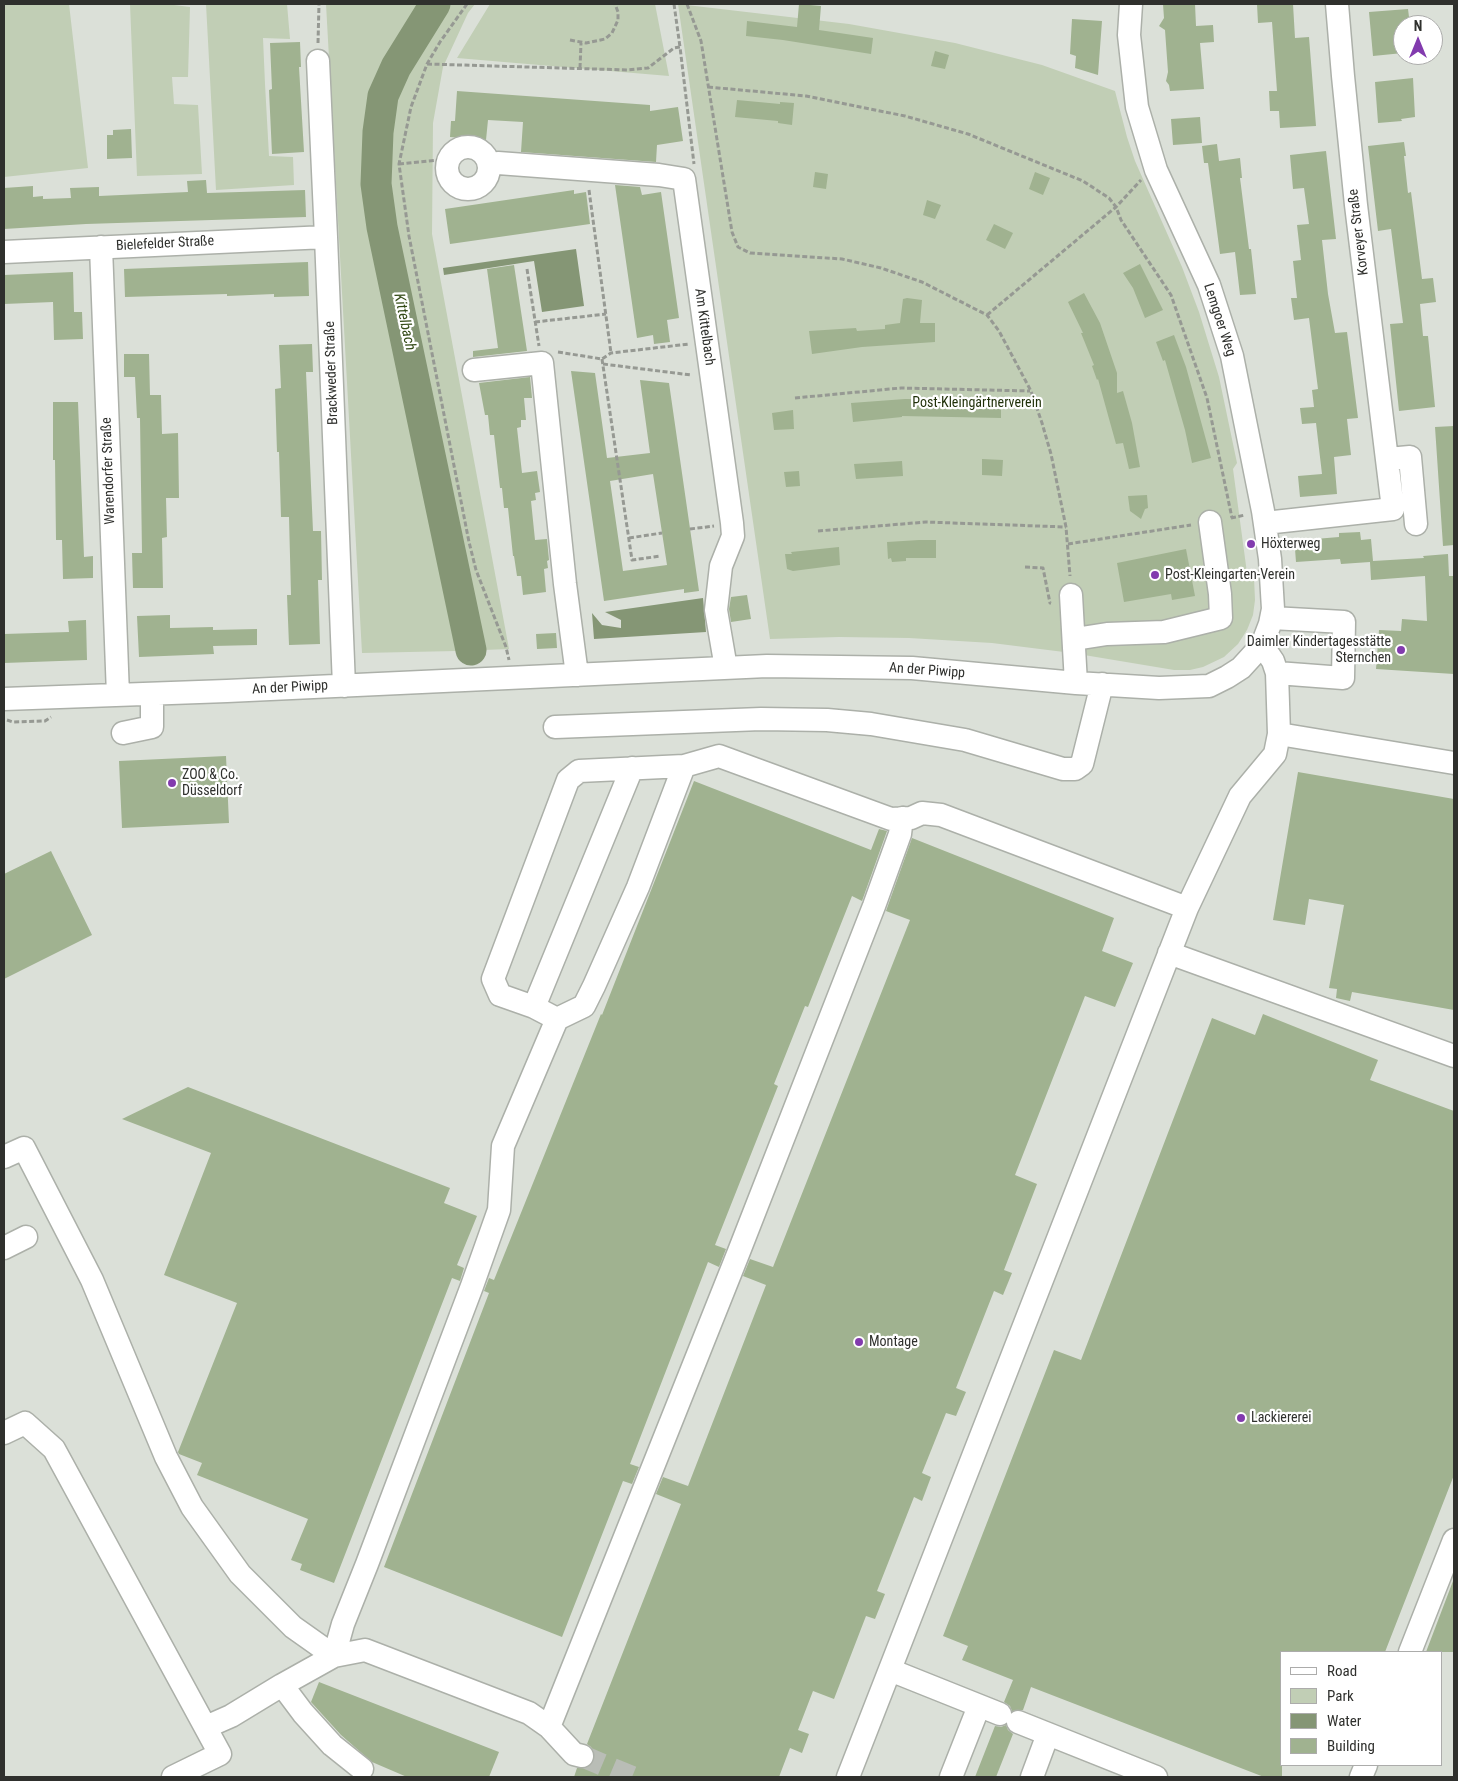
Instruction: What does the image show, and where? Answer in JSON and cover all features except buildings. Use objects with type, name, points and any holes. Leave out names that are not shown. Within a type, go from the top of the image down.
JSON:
[{"type":"street","name":"Lemgoer Weg","points":[[1131,4],[1129,35],[1137,106],[1156,170],[1209,285],[1232,356],[1265,523],[1272,581],[1272,618],[1262,645]]},
{"type":"street","name":"Korveyer Straße","points":[[1265,523],[1408,513],[1410,457],[1388,459],[1356,204],[1337,4]]},
{"type":"street","name":"Brackweder Straße","points":[[318,61],[344,686]]},
{"type":"street","points":[[468,146],[476,148],[484,153],[490,165],[489,174],[484,183],[476,188],[460,188],[448,176],[448,159],[459,148],[468,146]]},
{"type":"street","points":[[490,165],[498,163],[659,175],[684,179]]},
{"type":"street","name":"Am Kittelbach","points":[[684,179],[733,536],[721,566],[716,610],[726,668]]},
{"type":"street","name":"Bielefelder Straße","points":[[4,252],[326,237]]},
{"type":"street","name":"Warendorfer Straße","points":[[101,247],[118,695]]},
{"type":"street","points":[[474,370],[542,364],[577,675]]},
{"type":"street","points":[[1075,639],[1107,634],[1164,632],[1221,618],[1220,594],[1210,522]]},
{"type":"street","points":[[1072,599],[1076,683]]},
{"type":"street","points":[[1272,618],[1344,622],[1343,678],[1276,673]]},
{"type":"street","points":[[848,1777],[1187,908],[1240,796],[1275,754],[1279,734],[1276,673],[1273,661],[1262,645]]},
{"type":"street","name":"An der Piwipp","points":[[4,699],[344,686],[767,666],[912,668],[1076,683],[1159,688],[1209,686],[1241,668],[1262,645]]},
{"type":"street","points":[[555,727],[762,719],[827,720],[871,724],[965,740],[1063,769],[1075,769],[1082,764],[1102,684]]},
{"type":"street","points":[[123,733],[152,727],[152,694]]},
{"type":"street","points":[[1279,734],[1454,763]]},
{"type":"street","points":[[557,1019],[534,1007],[500,995],[493,979],[568,780],[580,771],[684,766],[719,756],[891,819],[911,818],[922,812],[941,815],[1187,908]]},
{"type":"street","points":[[334,1656],[343,1624],[472,1286],[499,1210],[503,1146],[557,1019],[584,1006],[638,887],[684,766]]},
{"type":"street","points":[[534,1007],[632,768]]},
{"type":"street","points":[[550,1727],[874,906],[900,834],[902,818]]},
{"type":"street","points":[[1169,953],[1454,1056]]},
{"type":"street","points":[[4,1157],[24,1148],[92,1280],[166,1457],[192,1507],[240,1574],[293,1627],[334,1656]]},
{"type":"street","points":[[4,1248],[26,1237]]},
{"type":"street","points":[[4,1433],[25,1423],[54,1449],[220,1754],[173,1777]]},
{"type":"street","points":[[1410,1651],[1454,1540]]},
{"type":"street","points":[[206,1727],[231,1716],[282,1684],[334,1656],[365,1650],[529,1713],[550,1727],[574,1754],[582,1756]]},
{"type":"street","points":[[890,1670],[1156,1777]]},
{"type":"street","points":[[282,1684],[303,1713],[332,1745],[362,1769]]},
{"type":"street","points":[[951,1777],[979,1706]]},
{"type":"street","points":[[1032,1777],[1048,1734]]},
{"type":"path","points":[[318,61],[319,4]]},
{"type":"path","points":[[467,4],[427,64],[410,107],[399,164],[409,236],[469,542],[476,570],[506,647],[514,678]]},
{"type":"path","points":[[570,40],[581,43],[597,42],[605,39],[612,33],[618,20],[615,4]]},
{"type":"path","points":[[674,4],[695,171],[684,179]]},
{"type":"path","points":[[687,4],[701,41],[732,232],[738,247],[750,254],[842,259],[881,268],[922,282],[986,315],[999,331],[1030,391],[1051,454],[1066,527],[1072,599],[1050,603],[1043,568],[1025,567]]},
{"type":"path","points":[[580,68],[581,43]]},
{"type":"path","points":[[427,64],[628,70],[648,68],[674,48],[680,47]]},
{"type":"path","points":[[708,87],[806,96],[905,116],[968,134],[1083,181],[1109,198],[1116,207],[1121,220],[1171,295],[1207,398],[1232,518]]},
{"type":"path","points":[[399,164],[448,159]]},
{"type":"path","points":[[586,170],[611,353]]},
{"type":"path","points":[[986,315],[1116,207],[1142,179]]},
{"type":"path","points":[[527,269],[540,351]]},
{"type":"path","points":[[536,322],[606,314]]},
{"type":"path","points":[[553,352],[602,358],[611,353],[706,343]]},
{"type":"path","points":[[602,358],[632,560],[661,556]]},
{"type":"path","points":[[603,364],[711,378]]},
{"type":"path","points":[[795,398],[901,388],[1030,391]]},
{"type":"path","points":[[1068,544],[1240,517]]},
{"type":"path","points":[[818,531],[926,522],[1066,527]]},
{"type":"path","points":[[629,538],[662,533]]},
{"type":"green space","points":[[4,4],[69,4],[88,168],[4,177]]},
{"type":"green space","points":[[130,4],[166,4],[190,7],[188,77],[172,77],[174,104],[198,105],[202,174],[137,176]]},
{"type":"green space","points":[[206,4],[287,4],[290,39],[263,38],[269,156],[293,157],[294,185],[216,190]]},
{"type":"green space","points":[[326,4],[418,4],[371,95],[366,167],[367,197],[404,402],[456,651],[362,653]]},
{"type":"green space","points":[[422,4],[475,4],[468,13],[443,67],[433,123],[432,234],[509,649],[458,651],[375,227],[372,95]]},
{"type":"green space","points":[[490,4],[655,4],[669,76],[457,58]]},
{"type":"green space","name":"Post-Kleingärtnerverein","points":[[678,4],[849,24],[955,43],[1042,65],[1115,91],[1135,161],[1182,267],[1199,312],[1219,377],[1237,463],[1233,469],[1247,573],[1254,578],[1255,600],[1253,615],[1247,630],[1238,644],[1224,657],[1203,667],[1190,670],[1174,670],[1072,653],[992,643],[909,638],[839,637],[770,639]]},
{"type":"water","points":[[576,249],[584,306],[542,312],[534,261],[444,275],[443,268]]},
{"type":"water","points":[[703,598],[706,632],[594,639],[592,613],[602,625],[621,628],[621,620],[605,612]]},
{"type":"waterway","name":"Kittelbach","points":[[435,4],[396,67],[383,96],[378,132],[376,184],[382,227],[471,650]]},
{"type":"tunnel","points":[[582,1756],[632,1777]]},
{"type":"place","name":"Höxterweg","points":[[1251,544]]},
{"type":"place","name":"Post-Kleingarten-Verein","points":[[1155,575]]},
{"type":"place","name":"Daimler Kindertagesstätte Sternchen","points":[[1401,650]]},
{"type":"place","name":"ZOO & Co. Düsseldorf","points":[[172,783]]},
{"type":"place","name":"Montage","points":[[859,1342]]},
{"type":"place","name":"Lackiererei","points":[[1241,1418]]}]
